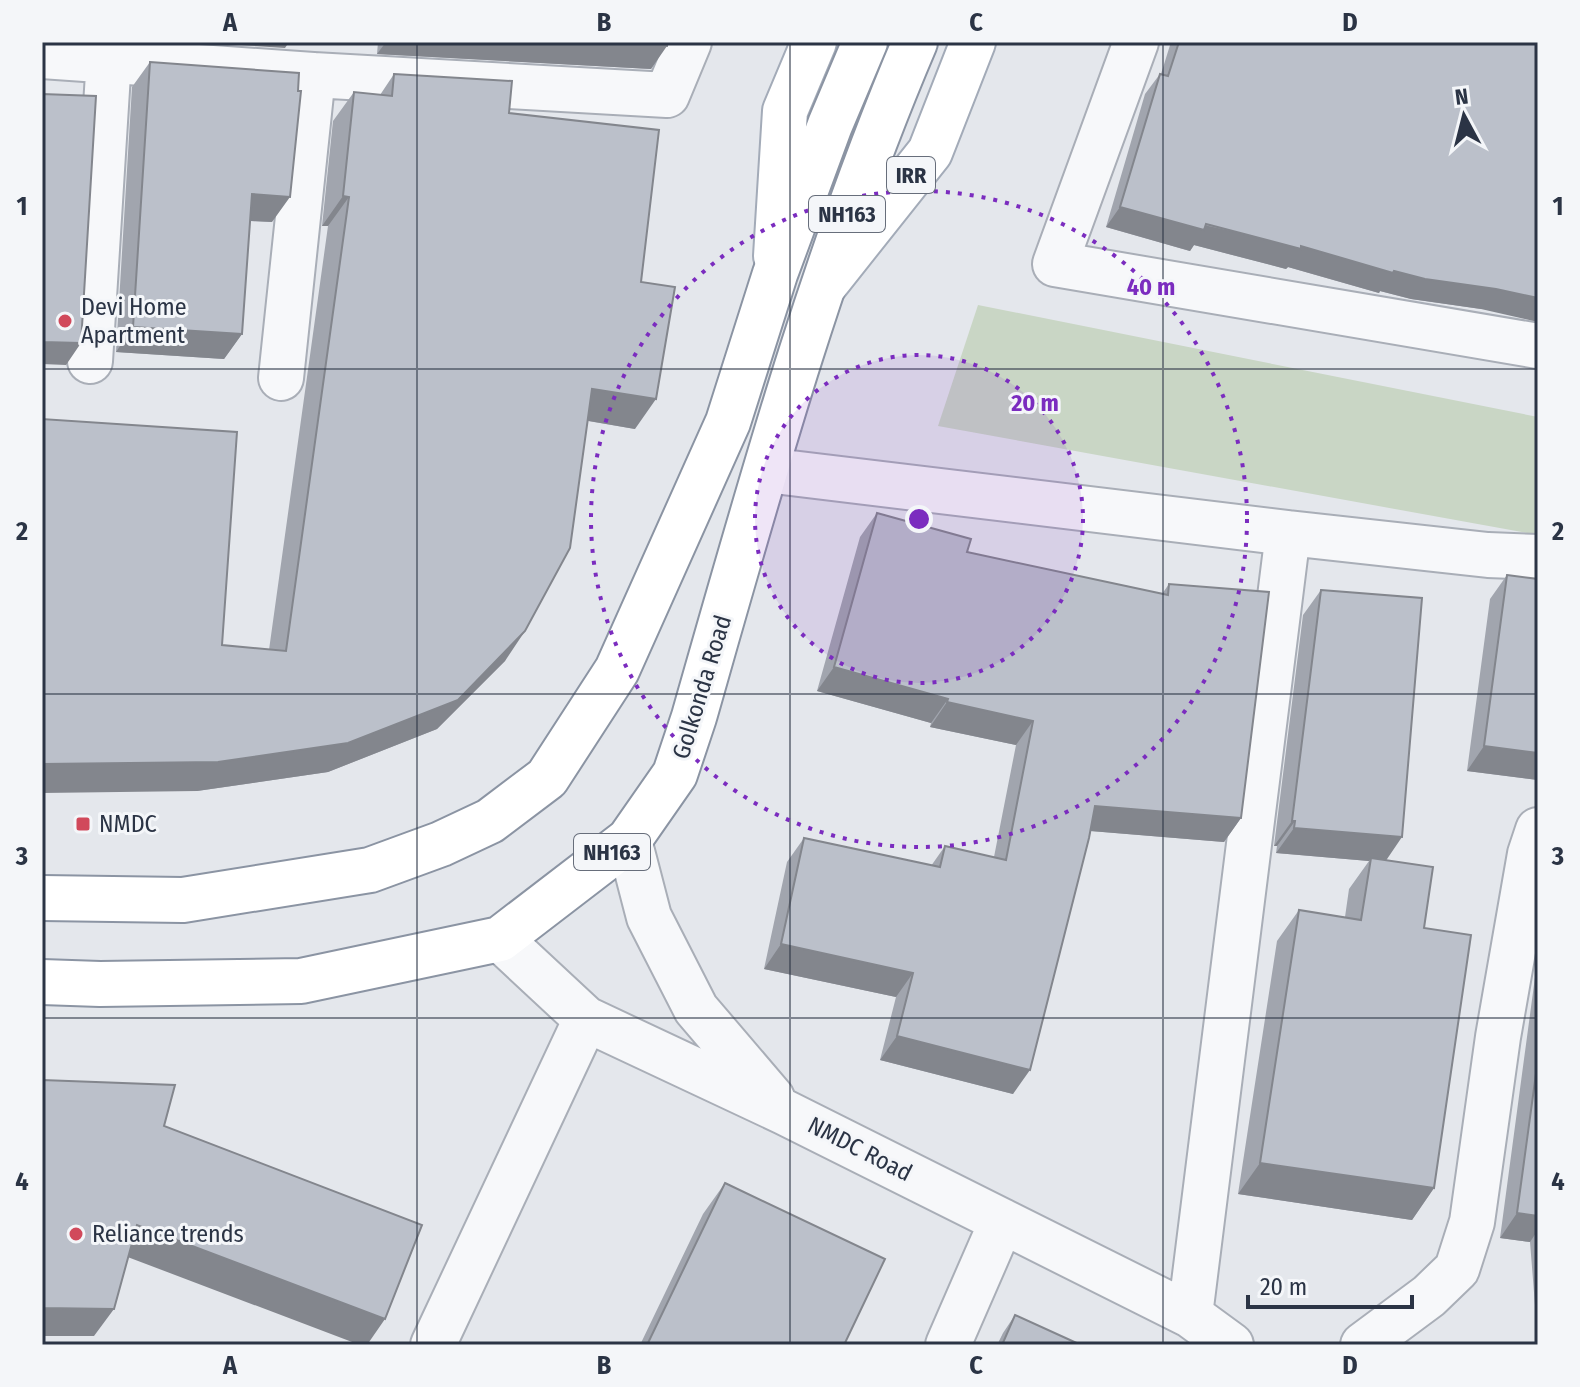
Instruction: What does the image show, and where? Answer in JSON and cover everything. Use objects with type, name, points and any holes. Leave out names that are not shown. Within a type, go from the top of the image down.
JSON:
[{"type":"main road","points":[[775,274],[785,111],[814,42]]},
{"type":"main road","name":"NH163","points":[[42,898],[183,900],[370,870],[441,844],[490,821],[547,778],[617,670],[728,422],[775,274],[830,125],[865,42]]},
{"type":"main road","name":"NH163","points":[[820,291],[875,136],[915,42]]},
{"type":"main road","name":"IRR","points":[[820,291],[930,152],[973,42]]},
{"type":"main road","name":"Golkonda Road","points":[[42,982],[301,981],[500,939],[629,840],[675,774],[820,291]]},
{"type":"street","points":[[42,56],[109,51],[313,75],[667,95],[689,42]]},
{"type":"street","points":[[1136,42],[1055,264],[1538,346]]},
{"type":"street","points":[[90,361],[109,51]]},
{"type":"street","points":[[281,378],[313,75]]},
{"type":"street","points":[[766,470],[1288,533],[1488,555],[1538,557]]},
{"type":"street","points":[[1190,1315],[1288,533]]},
{"type":"street","points":[[1363,1345],[1429,1296],[1457,1269],[1472,1222],[1498,1037],[1530,854],[1538,830]]},
{"type":"street","points":[[629,840],[649,917],[696,1009],[784,1112]]},
{"type":"street","name":"NMDC Road","points":[[500,939],[586,1019],[784,1112],[1190,1315],[1231,1345]]},
{"type":"street","points":[[433,1345],[586,1019]]},
{"type":"street","points":[[948,1345],[1002,1221]]},
{"type":"green space","points":[[978,305],[1538,417],[1538,535],[938,426]]},
{"type":"building","points":[[592,42],[668,42],[667,46]]},
{"type":"building","points":[[1179,42],[1538,42],[1538,298],[1393,273],[1301,246],[1301,249],[1206,224],[1204,230],[1120,207],[1160,74],[1168,76]]},
{"type":"building","points":[[150,62],[299,73],[298,91],[301,91],[290,197],[252,194],[242,334],[133,327]]},
{"type":"building","points":[[394,74],[512,81],[509,113],[659,130],[641,282],[675,287],[656,399],[592,389],[570,548],[525,631],[458,700],[348,743],[218,762],[42,764],[42,419],[237,432],[222,645],[286,651],[349,197],[343,196],[354,92],[392,96]]},
{"type":"building","points":[[42,94],[96,96],[81,343],[42,342]]},
{"type":"building","points":[[877,513],[971,539],[967,552],[1168,595],[1169,584],[1269,592],[1241,818],[1095,806],[1030,1070],[897,1036],[913,973],[781,944],[804,838],[940,867],[945,846],[1006,860],[1033,721],[947,702],[948,699],[834,667]]},
{"type":"building","points":[[1507,575],[1538,579],[1538,753],[1484,746]]},
{"type":"building","points":[[1321,590],[1422,598],[1402,837],[1294,828],[1295,821],[1292,821]]},
{"type":"building","points":[[1371,858],[1433,867],[1424,928],[1471,935],[1434,1188],[1260,1163],[1299,910],[1361,920]]},
{"type":"building","points":[[1538,1059],[1538,1216],[1517,1213]]},
{"type":"building","points":[[42,1080],[175,1085],[164,1126],[422,1225],[385,1319],[137,1225],[114,1309],[42,1308]]},
{"type":"building","points":[[725,1183],[885,1259],[844,1345],[647,1345]]},
{"type":"building","points":[[1015,1315],[1081,1345],[1002,1345]]},
{"type":"place","name":"Devi Home Apartment","points":[[65,321]]},
{"type":"place","name":"NMDC","points":[[83,824]]},
{"type":"place","name":"Reliance trends","points":[[76,1234]]}]
